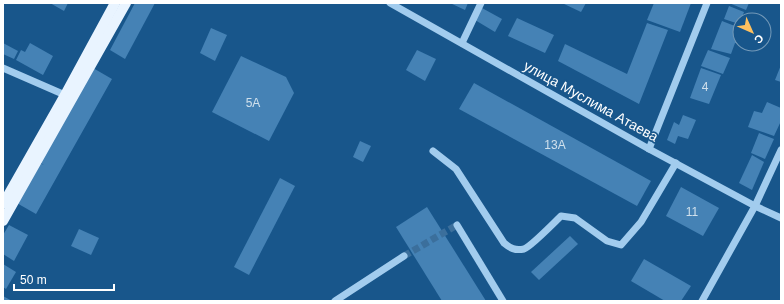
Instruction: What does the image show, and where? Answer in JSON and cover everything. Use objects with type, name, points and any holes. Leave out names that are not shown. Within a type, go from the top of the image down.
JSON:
[{"type":"main road","points":[[3,204],[115,3]]},
{"type":"main road","points":[[3,221],[126,3]]},
{"type":"street","name":"улица Муслима Атаева","points":[[390,3],[649,149],[755,206],[781,218]]},
{"type":"street","points":[[462,43],[481,3]]},
{"type":"street","points":[[649,149],[707,3]]},
{"type":"street","points":[[3,68],[65,95]]},
{"type":"street","points":[[702,301],[755,206],[781,150]]},
{"type":"street","points":[[433,151],[456,169],[504,243],[510,249],[525,249],[561,216],[575,218],[607,241],[621,245],[641,222],[676,163]]},
{"type":"street","points":[[457,225],[502,301]]},
{"type":"street","points":[[335,301],[404,256]]},
{"type":"building","points":[[50,3],[68,3],[64,11]]},
{"type":"building","points":[[135,3],[155,3],[125,59],[110,50]]},
{"type":"building","points":[[450,3],[468,3],[465,10]]},
{"type":"building","points":[[562,3],[586,3],[581,12]]},
{"type":"building","points":[[654,3],[691,3],[680,32],[647,20]]},
{"type":"building","points":[[729,3],[749,3],[746,10]]},
{"type":"building","points":[[729,6],[744,12],[732,12],[732,22],[724,19]]},
{"type":"building","points":[[482,8],[502,19],[495,32],[475,20]]},
{"type":"building","points":[[517,18],[554,35],[545,53],[508,36]]},
{"type":"building","points":[[722,21],[732,25],[731,54],[711,49]]},
{"type":"building","points":[[647,23],[668,30],[639,104],[558,61],[565,44],[627,74]]},
{"type":"building","points":[[211,28],[227,35],[215,61],[200,53]]},
{"type":"building","points":[[3,43],[18,51],[14,59],[3,54]]},
{"type":"building","points":[[30,43],[53,56],[43,75],[16,60],[21,50],[25,52]]},
{"type":"building","points":[[417,50],[436,59],[425,81],[406,70]]},
{"type":"building","points":[[708,50],[730,58],[723,74],[701,66]]},
{"type":"building","points":[[241,56],[286,77],[294,93],[269,141],[212,112]]},
{"type":"building","points":[[781,65],[781,82],[775,80]]},
{"type":"building","points":[[93,68],[112,79],[36,214],[15,202],[39,163],[44,165],[39,162]]},
{"type":"building","points":[[701,68],[721,75],[709,104],[690,98]]},
{"type":"building","points":[[474,83],[651,181],[637,206],[459,109]]},
{"type":"building","points":[[767,102],[781,108],[781,121],[774,136],[748,127],[754,111],[762,113]]},
{"type":"building","points":[[683,115],[696,120],[688,139],[678,136],[675,144],[667,140],[674,122],[679,125]]},
{"type":"building","points":[[759,133],[774,139],[765,159],[751,153]]},
{"type":"building","points":[[360,141],[371,146],[363,162],[353,157]]},
{"type":"building","points":[[752,155],[764,162],[752,190],[739,183]]},
{"type":"building","points":[[280,178],[295,186],[249,275],[234,267]]},
{"type":"building","points":[[681,187],[719,208],[703,236],[666,216]]},
{"type":"building","points":[[427,207],[486,301],[442,301],[396,227]]},
{"type":"building","points":[[9,225],[28,235],[14,261],[3,254],[3,235]]},
{"type":"building","points":[[79,229],[99,238],[91,255],[71,246]]},
{"type":"building","points":[[570,236],[578,244],[539,280],[531,272]]},
{"type":"building","points":[[644,259],[691,286],[681,301],[665,301],[631,281]]},
{"type":"building","points":[[3,264],[16,272],[6,289],[3,287]]},
{"type":"building","points":[[3,296],[12,301],[3,301]]},
{"type":"tunnel","points":[[404,256],[457,225]]}]
